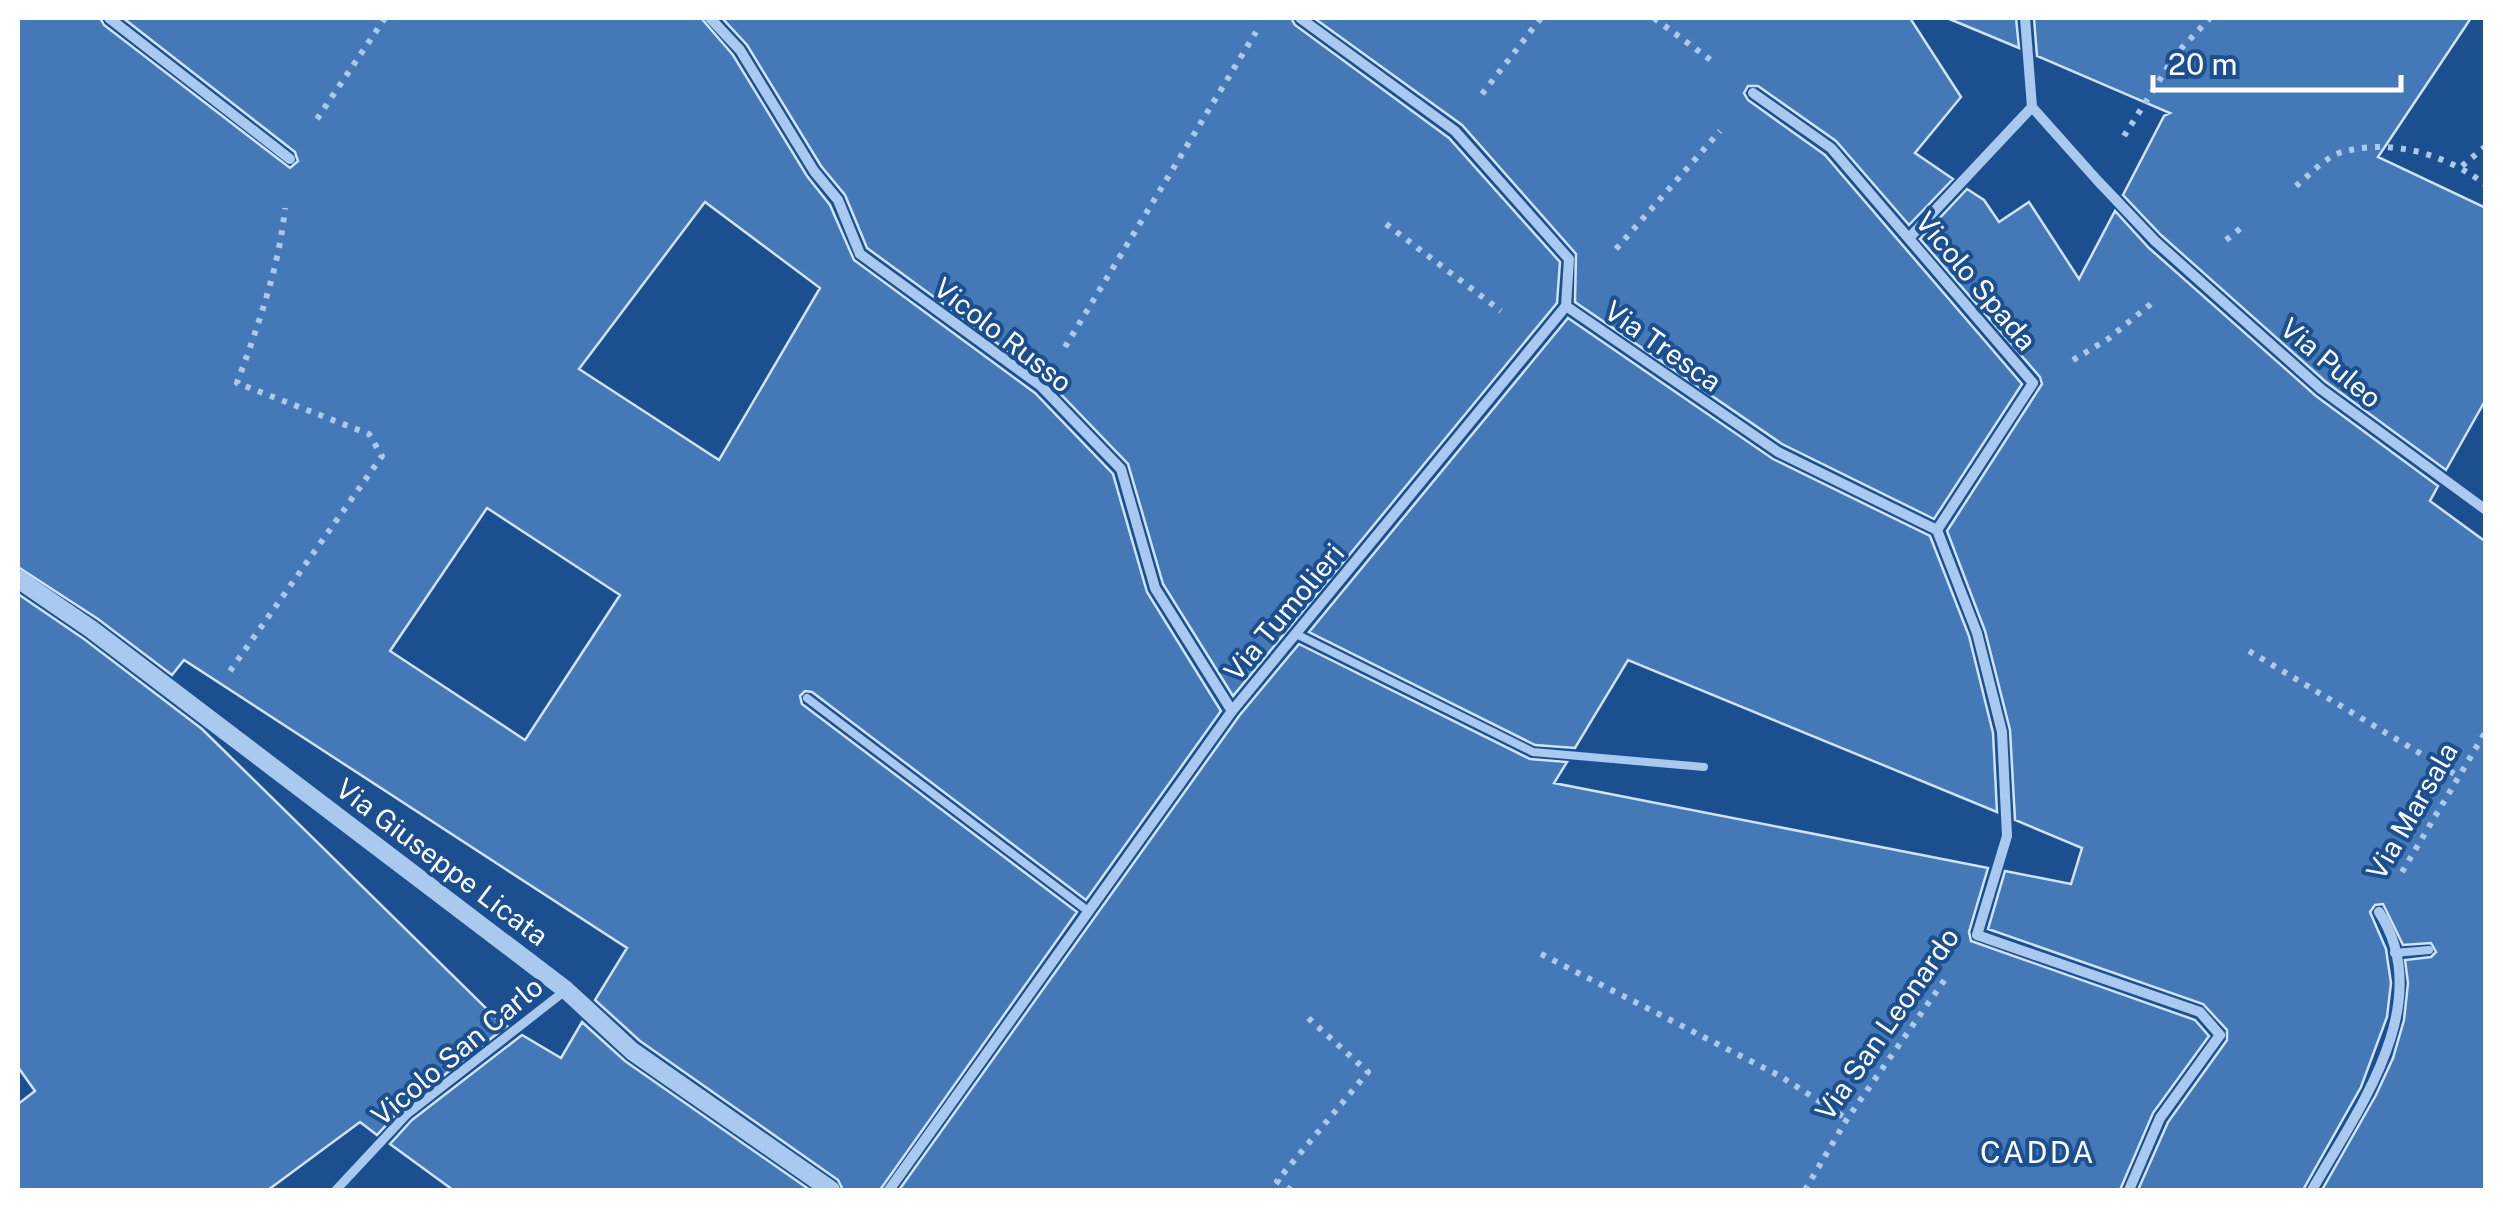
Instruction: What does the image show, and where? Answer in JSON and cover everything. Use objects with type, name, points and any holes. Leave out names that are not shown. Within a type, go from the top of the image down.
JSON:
[{"type":"street","points":[[108,18],[290,158]]},
{"type":"street","name":"Vicolo Russo","points":[[710,18],[740,50],[814,172],[838,200],[860,254],[1041,386],[1121,470],[1155,588],[1232,711]]},
{"type":"street","name":"Via Tresca","points":[[1300,18],[1454,131],[1569,260],[1566,306],[1778,452],[1937,530]]},
{"type":"street","points":[[1910,237],[2032,107],[2024,18]]},
{"type":"street","name":"Vicolo Spada","points":[[1754,93],[1831,148],[2033,383],[1937,530]]},
{"type":"street","name":"Via Puleo","points":[[2032,107],[2156,241],[2321,389],[2486,510]]},
{"type":"street","name":"Via Tumolieri","points":[[889,1190],[1232,711],[1566,306]]},
{"type":"street","name":"Via San Leonardo","points":[[1937,530],[1977,633],[2002,732],[2006,836],[1977,935]]},
{"type":"street","name":"Via Giuseppe Licata","points":[[18,579],[566,990],[632,1050],[832,1190]]},
{"type":"street","name":"Via Marsala","points":[[2312,1190],[2377,1076],[2394,1032],[2401,983],[2390,929],[2379,912]]},
{"type":"street","points":[[1977,935],[2200,1012],[2220,1036],[2160,1118],[2128,1190]]},
{"type":"street","name":"Vicolo San Carlo","points":[[336,1190],[407,1114],[566,990]]},
{"type":"lane","points":[[1296,634],[1533,752],[1704,768]]},
{"type":"lane","points":[[808,698],[1088,911]]},
{"type":"lane","points":[[2394,953],[2429,950]]},
{"type":"path","points":[[200,713],[382,456],[369,434],[237,382],[262,313],[282,232],[290,158],[386,18]]},
{"type":"path","points":[[1041,386],[1264,18]]},
{"type":"path","points":[[1454,131],[1541,18]]},
{"type":"path","points":[[1566,306],[1754,93],[1654,18]]},
{"type":"path","points":[[2097,180],[2176,54],[2210,18]]},
{"type":"path","points":[[2462,166],[2486,146]]},
{"type":"path","points":[[2296,186],[2336,154],[2377,147],[2420,152],[2462,166],[2486,184]]},
{"type":"path","points":[[1386,224],[1538,340]]},
{"type":"path","points":[[2249,652],[2458,776]]},
{"type":"path","name":"Via Marsala","points":[[2379,912],[2486,730]]},
{"type":"path","name":"Via San Leonardo","points":[[1805,1190],[1846,1119],[1977,935]]},
{"type":"path","points":[[1541,954],[1780,1076],[1846,1119]]},
{"type":"path","points":[[1291,1190],[1277,1181],[1368,1072],[1306,1016]]},
{"type":"building","points":[[18,18],[100,18],[104,25],[290,168],[298,161],[295,152],[123,18],[701,18],[733,55],[807,176],[830,205],[854,260],[1035,393],[1113,474],[1147,592],[1221,711],[1086,900],[812,692],[805,691],[800,696],[802,704],[1077,912],[880,1190],[843,1190],[838,1180],[640,1041],[595,1000],[627,948],[184,660],[172,675],[98,619],[18,567]],"holes":[[[705,202],[820,288],[719,460],[579,369]],[[487,508],[620,595],[525,740],[390,651]]]},
{"type":"building","points":[[722,18],[1291,18],[1295,25],[1449,138],[1560,262],[1557,303],[1233,696],[1163,584],[1128,464],[1046,379],[867,248],[845,195],[821,166],[747,45]]},
{"type":"building","points":[[1314,18],[1910,18],[1961,97],[1915,153],[1953,179],[1909,225],[1836,141],[1758,86],[1748,86],[1744,93],[1748,100],[1825,155],[2022,384],[1934,519],[1782,444],[1575,302],[1576,254],[1462,125]]},
{"type":"building","points":[[1947,18],[2016,18],[2019,48]]},
{"type":"building","points":[[2034,18],[2471,18],[2378,157],[2486,208],[2486,399],[2446,470],[2326,382],[2161,235],[2123,195],[2164,116],[2170,113],[2037,56]]},
{"type":"building","points":[[1967,189],[1984,200],[1999,222],[2029,202],[2079,279],[2115,211],[2149,248],[2316,396],[2438,486],[2430,501],[2486,542],[2486,1190],[2322,1190],[2393,1058],[2404,1020],[2408,983],[2405,960],[2431,957],[2436,952],[2431,943],[2403,945],[2383,904],[2375,905],[2370,912],[2386,949],[2391,983],[2387,1017],[2361,1087],[2303,1190],[2138,1190],[2168,1122],[2227,1040],[2227,1030],[2203,1004],[1988,929],[2005,871],[2071,884],[2082,848],[2015,820],[2010,730],[1985,631],[1947,531],[2042,384],[1920,239]]},
{"type":"building","points":[[1568,318],[1773,459],[1930,536],[1969,636],[1993,733],[1997,812],[1628,660],[1575,748],[1535,745],[1309,632]]},
{"type":"building","points":[[18,594],[202,729],[507,1026],[402,1108],[377,1135],[360,1122],[268,1190],[18,1190],[18,1104],[35,1091],[18,1067]]},
{"type":"building","points":[[1299,644],[1530,759],[1567,762],[1554,783],[1988,868],[1969,932],[1971,941],[2195,1020],[2209,1036],[2153,1113],[2120,1190],[899,1190],[1239,716]]},
{"type":"building","points":[[582,1022],[625,1061],[810,1190],[453,1190],[390,1144],[412,1120],[522,1035],[561,1058]]},
{"type":"district","name":"CADDA","points":[[2038,1153]]}]
